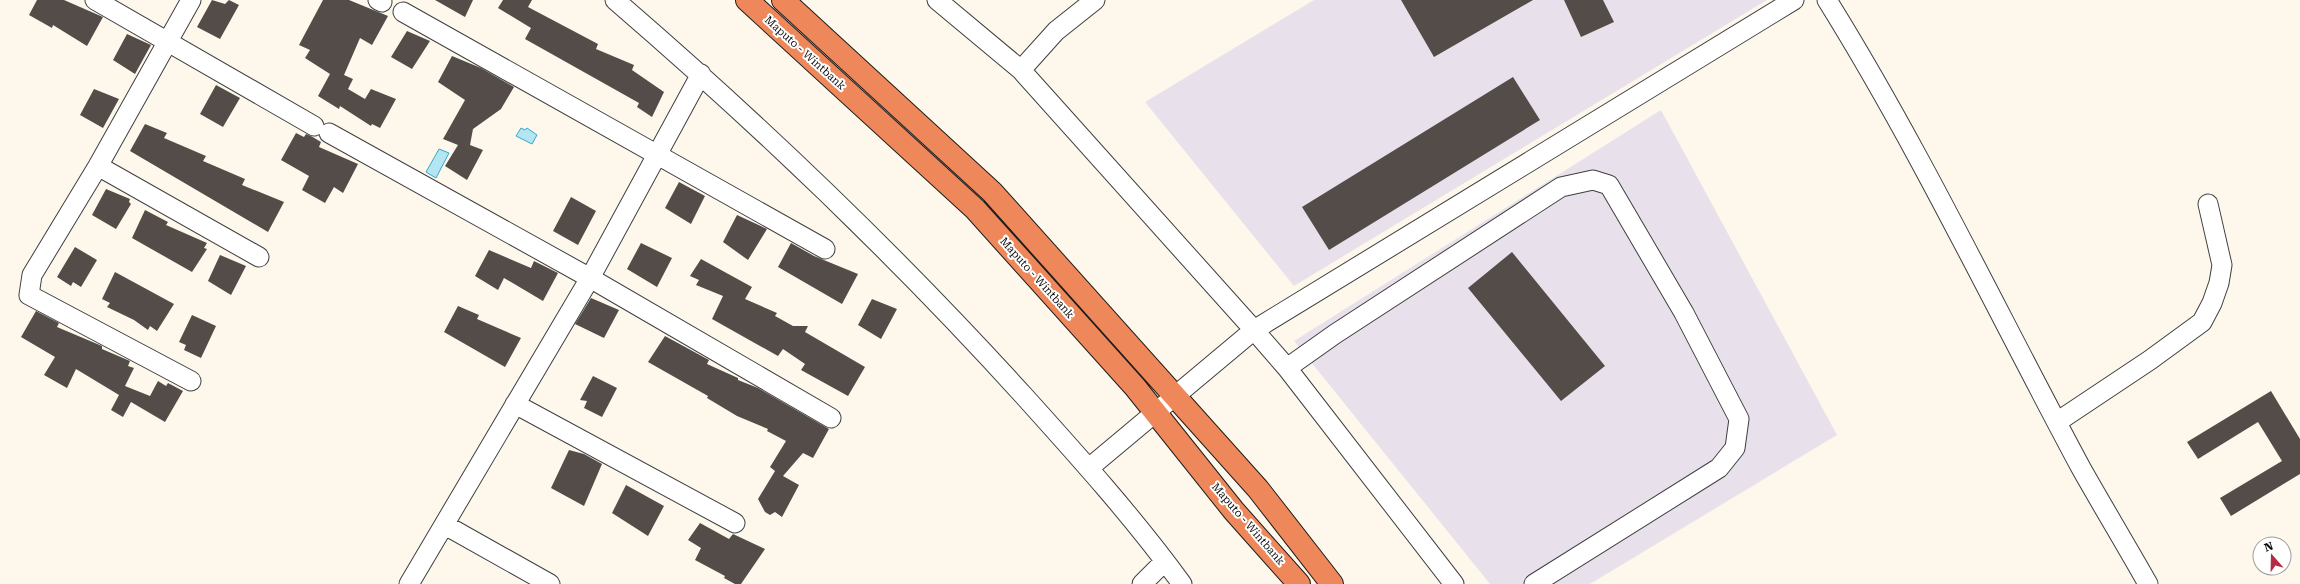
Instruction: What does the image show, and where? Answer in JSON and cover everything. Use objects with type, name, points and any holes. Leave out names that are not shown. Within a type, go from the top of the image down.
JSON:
[{"type":"highway","name":"Maputo - Wintbank","points":[[747,0],[975,209],[1156,412],[1234,511],[1299,584]]},
{"type":"highway","points":[[783,0],[992,192],[1258,489],[1332,584]]},
{"type":"street","points":[[95,0],[321,129],[590,278],[831,418]]},
{"type":"street","points":[[191,0],[98,166],[32,275],[29,295],[191,381]]},
{"type":"street","points":[[615,0],[700,74],[813,178],[950,316],[1089,468],[1182,584]]},
{"type":"street","points":[[1021,70],[1056,31],[1095,0]]},
{"type":"street","points":[[1089,468],[1254,330],[1794,0]]},
{"type":"street","points":[[1827,0],[1859,52],[1968,248],[2057,422],[2148,584]]},
{"type":"street","points":[[948,3],[1021,70],[1288,368],[1454,584]]},
{"type":"street","points":[[403,12],[826,249]]},
{"type":"street","points":[[409,584],[590,278],[700,74]]},
{"type":"street","points":[[98,166],[259,257]]},
{"type":"street","points":[[1288,368],[1335,334],[1561,187],[1593,180],[1609,185],[1684,313],[1739,419],[1734,448],[1719,468],[1534,584]]},
{"type":"street","points":[[2057,422],[2150,360],[2202,322],[2219,283],[2222,265],[2208,204]]},
{"type":"street","points":[[515,404],[735,523]]},
{"type":"street","points":[[445,525],[550,584]]},
{"type":"street","points":[[1142,584],[1165,561]]},
{"type":"shaded area","points":[[1314,0],[1767,0],[1294,286],[1145,102]]},
{"type":"shaded area","points":[[1661,110],[1837,435],[1590,584],[1490,584],[1294,341]]},
{"type":"water","points":[[521,128],[525,130],[527,128],[537,135],[532,144],[516,136]]},
{"type":"water","points":[[439,149],[449,153],[436,178],[426,172]]},
{"type":"building","points":[[37,0],[64,0],[103,17],[87,46],[53,25],[52,28],[29,15]]},
{"type":"building","points":[[212,0],[225,4],[229,0],[239,5],[220,39],[197,27]]},
{"type":"building","points":[[323,0],[349,0],[388,16],[372,45],[360,38],[344,75],[353,79],[348,89],[365,99],[371,89],[396,99],[380,128],[372,124],[371,126],[340,106],[339,109],[318,96],[330,74],[305,58],[310,50],[299,45]]},
{"type":"building","points":[[435,0],[473,0],[465,17]]},
{"type":"building","points":[[503,0],[532,0],[528,7],[598,44],[596,49],[634,65],[632,70],[664,92],[652,117],[637,107],[639,103],[525,39],[531,28],[498,8]]},
{"type":"building","points":[[1401,0],[1533,0],[1434,57]]},
{"type":"building","points":[[1564,0],[1603,0],[1614,22],[1581,37]]},
{"type":"building","points":[[407,31],[430,41],[412,69],[391,57]]},
{"type":"building","points":[[127,34],[151,45],[135,74],[113,60]]},
{"type":"building","points":[[452,56],[481,68],[514,87],[501,109],[473,129],[470,145],[483,150],[467,180],[445,166],[458,145],[443,139],[465,100],[438,82]]},
{"type":"building","points":[[1513,77],[1540,120],[1329,250],[1302,207]]},
{"type":"building","points":[[216,85],[240,98],[223,127],[200,114]]},
{"type":"building","points":[[94,89],[119,99],[103,128],[80,115]]},
{"type":"building","points":[[145,124],[167,133],[164,138],[206,156],[203,161],[245,179],[242,185],[284,202],[268,232],[130,151]]},
{"type":"building","points":[[296,133],[304,137],[306,134],[311,136],[321,142],[319,147],[358,164],[343,193],[334,187],[325,203],[302,190],[309,176],[281,160]]},
{"type":"building","points":[[679,182],[705,196],[691,224],[665,208]]},
{"type":"building","points":[[106,189],[130,199],[129,202],[131,204],[116,229],[92,215]]},
{"type":"building","points":[[571,197],[596,211],[578,245],[553,231]]},
{"type":"building","points":[[145,210],[168,222],[166,225],[207,243],[204,248],[207,249],[192,272],[132,238]]},
{"type":"building","points":[[737,215],[767,229],[748,260],[723,242]]},
{"type":"building","points":[[641,243],[672,258],[657,287],[627,269]]},
{"type":"building","points":[[791,243],[814,256],[858,274],[842,304],[778,267]]},
{"type":"building","points":[[75,247],[97,260],[81,287],[73,282],[71,286],[57,277]]},
{"type":"building","points":[[489,250],[531,268],[534,261],[558,273],[543,301],[504,278],[498,290],[475,276]]},
{"type":"building","points":[[1512,252],[1605,366],[1561,401],[1468,288]]},
{"type":"building","points":[[220,255],[246,266],[231,295],[208,281]]},
{"type":"building","points":[[701,259],[752,287],[745,299],[777,313],[775,316],[793,326],[808,326],[805,332],[865,367],[848,396],[801,370],[805,364],[783,349],[778,356],[712,319],[723,296],[696,285],[699,280],[690,276]]},
{"type":"building","points":[[115,272],[174,304],[157,331],[150,326],[148,330],[134,320],[107,307],[110,303],[102,299]]},
{"type":"building","points":[[591,298],[619,310],[604,338],[575,324]]},
{"type":"building","points":[[872,299],[897,309],[881,339],[858,325]]},
{"type":"building","points":[[458,306],[479,315],[477,319],[521,338],[505,367],[444,332]]},
{"type":"building","points":[[36,311],[59,323],[57,327],[102,346],[102,349],[130,361],[128,366],[134,368],[125,386],[150,396],[158,381],[166,386],[168,383],[183,391],[165,422],[131,402],[123,417],[111,410],[119,395],[76,369],[67,388],[44,375],[55,357],[21,337]]},
{"type":"building","points":[[192,315],[216,326],[201,358],[184,350],[186,345],[179,342]]},
{"type":"building","points":[[665,336],[709,360],[707,364],[738,378],[738,380],[758,388],[829,429],[813,458],[803,453],[783,476],[799,485],[782,517],[775,512],[770,515],[765,512],[758,499],[775,471],[770,467],[786,441],[767,431],[768,429],[737,416],[707,398],[708,396],[648,362]]},
{"type":"building","points":[[593,376],[617,388],[602,417],[584,408],[587,401],[580,400]]},
{"type":"building","points":[[2271,391],[2300,439],[2300,474],[2231,516],[2220,498],[2282,461],[2258,422],[2198,459],[2187,442]]},
{"type":"building","points":[[569,450],[584,454],[602,464],[584,506],[551,488]]},
{"type":"building","points":[[626,485],[664,506],[648,536],[612,513]]},
{"type":"building","points":[[700,523],[729,539],[733,534],[765,549],[741,584],[735,584],[724,578],[725,576],[695,560],[701,548],[688,540]]}]
